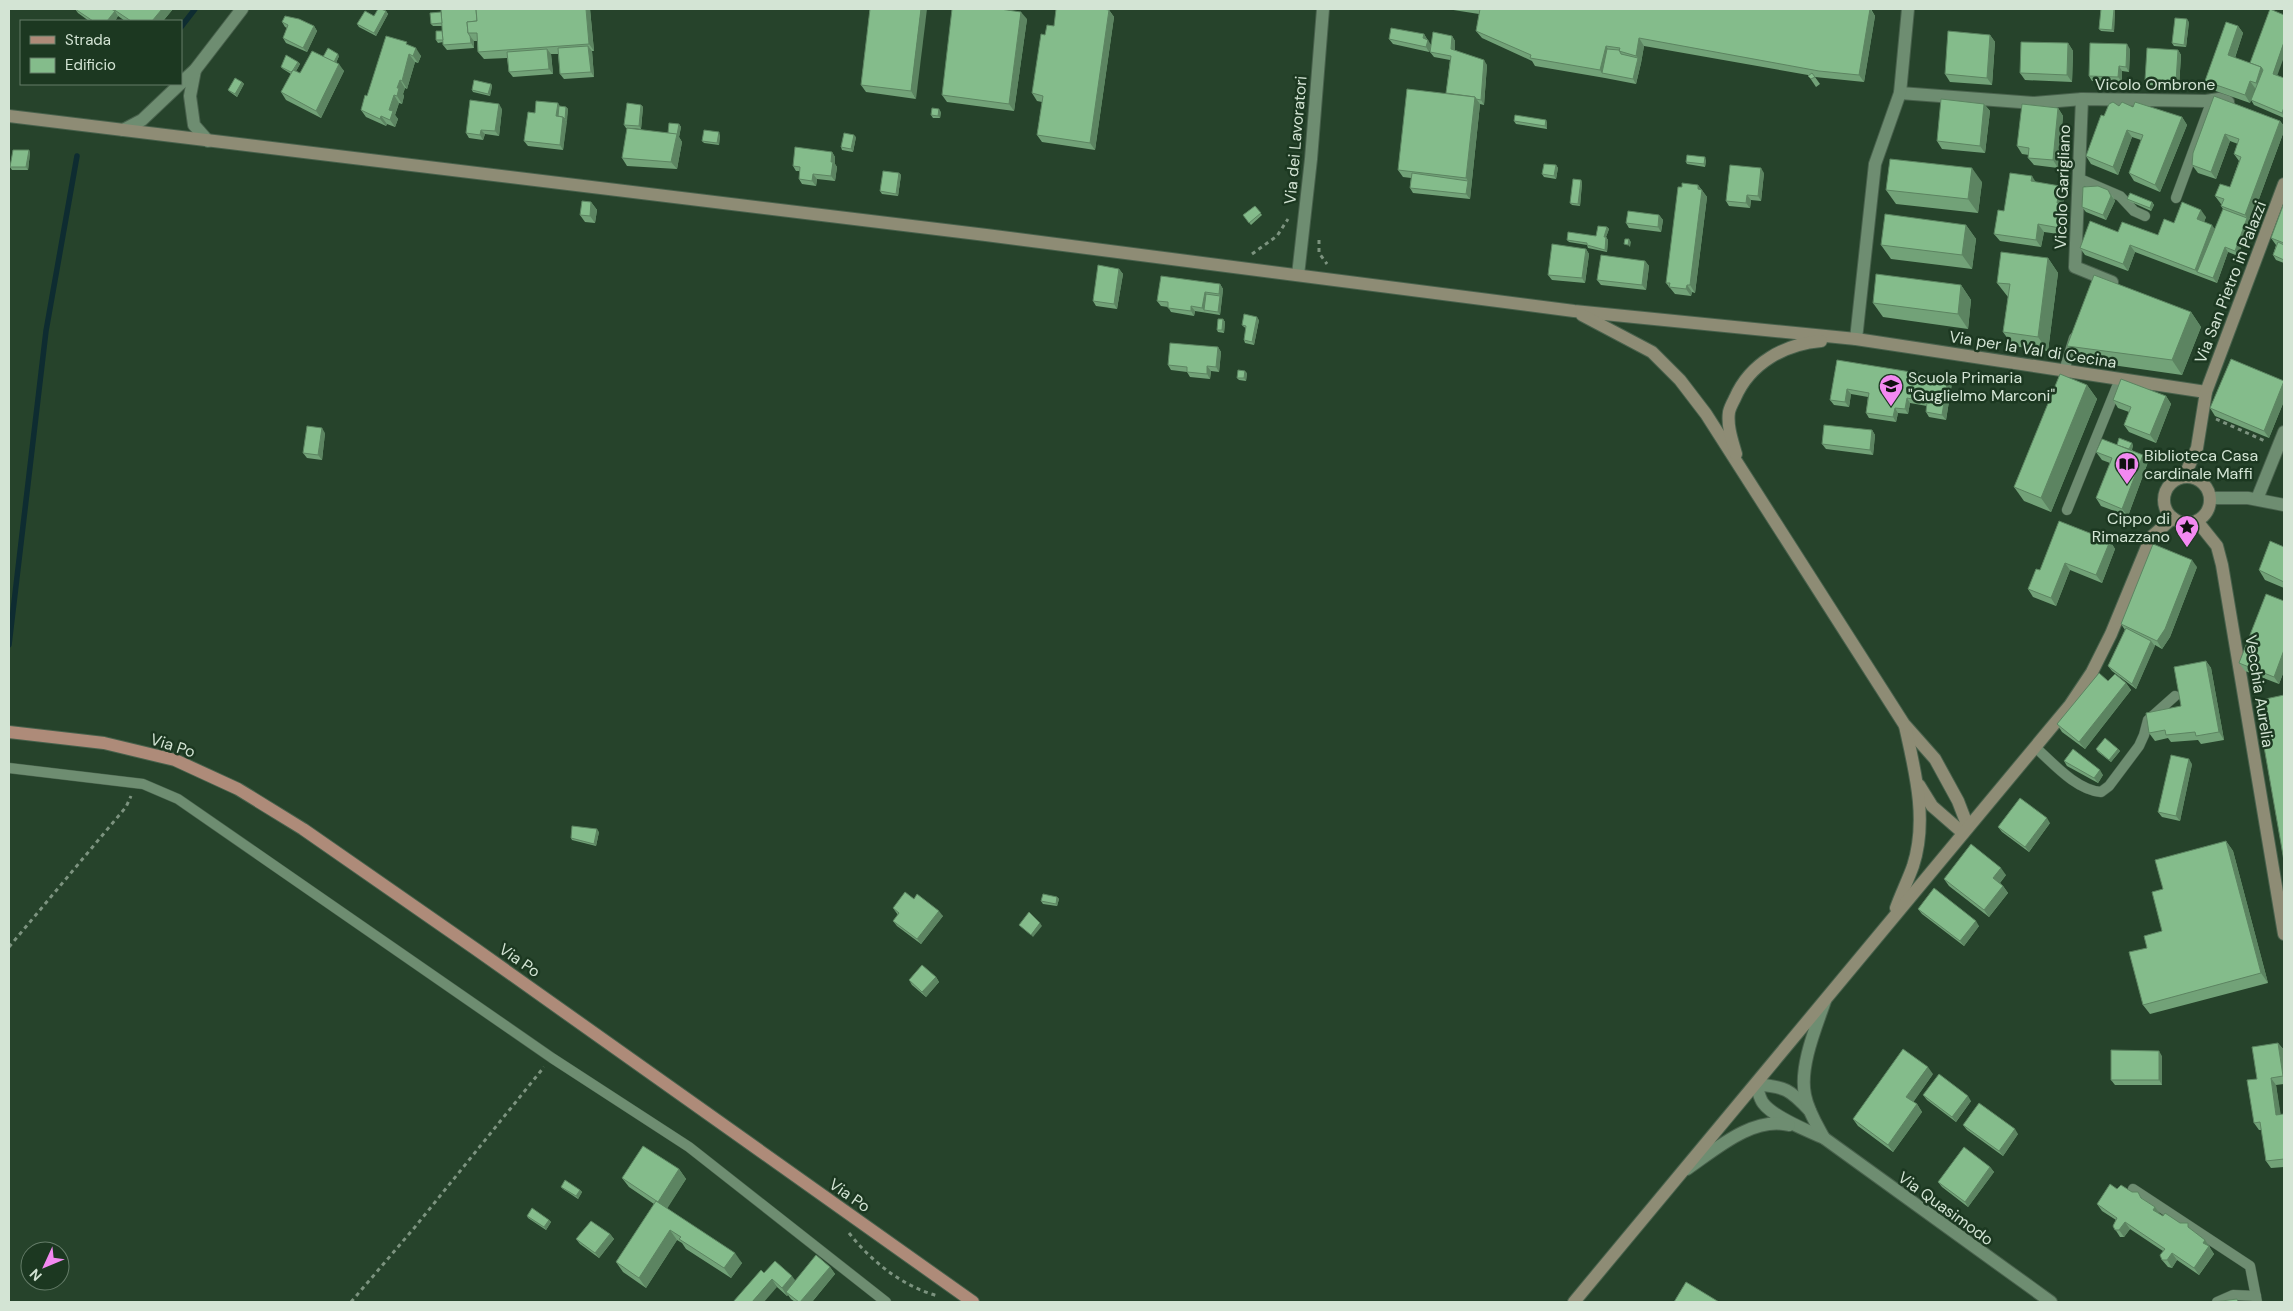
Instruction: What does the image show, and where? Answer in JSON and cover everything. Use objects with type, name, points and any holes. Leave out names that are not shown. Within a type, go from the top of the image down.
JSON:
[{"type":"main road","points":[[9,116],[687,198],[1574,311],[1856,339]]},
{"type":"main road","name":"Via San Pietro in Palazzi","points":[[2206,392],[2284,184]]},
{"type":"main road","points":[[1574,311],[1652,352],[1680,380],[1706,414],[1904,724],[1935,759],[1958,801],[1965,830]]},
{"type":"main road","points":[[1740,467],[1729,429],[1729,411],[1741,385],[1755,368],[1779,352],[1806,342],[1856,339]]},
{"type":"main road","name":"Via per la Val di Cecina","points":[[1856,339],[2206,392]]},
{"type":"main road","points":[[2184,477],[2197,448],[2206,392]]},
{"type":"main road","points":[[2184,477],[2202,482],[2210,498],[2207,511],[2197,520],[2184,523],[2173,518],[2164,507],[2164,494],[2172,482],[2184,477]]},
{"type":"main road","points":[[1574,1302],[2070,705],[2092,672],[2111,634],[2151,536],[2173,518]]},
{"type":"main road","name":"Vecchia Aurelia","points":[[2197,520],[2217,546],[2222,565],[2284,934]]},
{"type":"main road","points":[[1891,920],[1913,864],[1918,839],[1918,783],[1904,724]]},
{"type":"main road","name":"Via Po","points":[[9,732],[104,743],[174,760],[238,789],[303,829],[477,950],[973,1302]]},
{"type":"main road","points":[[1918,783],[1932,806],[1965,830]]},
{"type":"street","points":[[182,82],[195,70],[242,9]]},
{"type":"street","name":"Via dei Lavoratori","points":[[1298,275],[1311,159],[1322,9]]},
{"type":"street","points":[[1856,339],[1876,164],[1900,93],[1908,9]]},
{"type":"street","points":[[195,70],[190,96],[194,125],[208,141]]},
{"type":"street","points":[[123,130],[142,120],[179,85]]},
{"type":"street","name":"Vicolo Ombrone","points":[[1900,93],[2034,103],[2082,100],[2212,100],[2218,98],[2237,105]]},
{"type":"street","name":"Vicolo Garigliano","points":[[2082,100],[2075,266],[2112,282]]},
{"type":"street","points":[[2258,499],[2282,438]]},
{"type":"street","points":[[2210,498],[2258,499],[2284,505]]},
{"type":"street","name":"Via Quasimodo","points":[[1824,1138],[1810,1111],[1805,1094],[1805,1072],[1811,1040],[1826,998]]},
{"type":"street","name":"Via Quasimodo","points":[[1798,1127],[1762,1102],[1756,1084],[1780,1086],[1796,1096],[1810,1111]]},
{"type":"street","name":"Via Quasimodo","points":[[1683,1172],[1715,1150],[1758,1126],[1776,1122],[1798,1127],[1824,1138],[2051,1302]]},
{"type":"lane","points":[[2176,198],[2212,100]]},
{"type":"lane","points":[[2078,178],[2120,196],[2134,211],[2145,216]]},
{"type":"lane","points":[[2064,371],[2078,328]]},
{"type":"lane","points":[[2067,510],[2120,379]]},
{"type":"lane","points":[[2035,747],[2076,782],[2092,791],[2101,792],[2109,786],[2139,746],[2148,720],[2175,696]]},
{"type":"lane","points":[[9,768],[136,783],[178,798],[552,1058],[689,1147],[886,1302]]},
{"type":"lane","points":[[2133,1189],[2250,1266],[2256,1299],[2233,1296],[2217,1302]]},
{"type":"path","points":[[1319,234],[1319,253],[1326,264],[1335,268]]},
{"type":"path","points":[[2203,411],[2212,418],[2271,444],[2282,438]]},
{"type":"path","points":[[9,947],[126,807],[136,783]]},
{"type":"path","points":[[351,1302],[415,1227],[552,1058]]},
{"type":"path","points":[[844,1228],[880,1266],[923,1292],[943,1298]]},
{"type":"building","points":[[75,9],[111,9],[115,11],[108,20],[92,20]]},
{"type":"building","points":[[113,9],[162,9],[153,20],[130,20]]},
{"type":"building","points":[[378,9],[386,11],[374,33],[357,24],[365,11],[374,16]]},
{"type":"building","points":[[441,9],[476,9],[477,21],[467,22],[471,43],[443,45]]},
{"type":"building","points":[[476,9],[586,9],[589,44],[478,52],[477,33],[468,33],[467,22],[477,21]]},
{"type":"building","points":[[870,9],[921,9],[911,91],[861,85]]},
{"type":"building","points":[[952,9],[1000,9],[1021,12],[1009,104],[942,95]]},
{"type":"building","points":[[1056,9],[1109,10],[1090,143],[1037,135],[1043,96],[1032,93],[1041,34],[1045,35],[1047,25],[1054,26]]},
{"type":"building","points":[[1480,9],[1870,9],[1859,75],[1819,71],[1639,38],[1636,56],[1619,51],[1620,48],[1606,46],[1600,70],[1530,58],[1531,55],[1476,31]]},
{"type":"building","points":[[2101,9],[2114,9],[2112,30],[2099,29]]},
{"type":"building","points":[[2270,9],[2284,15],[2284,42],[2273,74],[2284,78],[2284,107],[2282,113],[2251,100],[2263,70],[2261,67],[2250,63]]},
{"type":"building","points":[[441,12],[442,23],[431,24],[430,13]]},
{"type":"building","points":[[285,16],[299,19],[314,26],[303,48],[283,38],[288,25],[282,22]]},
{"type":"building","points":[[2175,18],[2187,19],[2184,45],[2172,43]]},
{"type":"building","points":[[2226,22],[2238,26],[2228,55],[2261,67],[2256,83],[2250,81],[2245,95],[2205,81]]},
{"type":"building","points":[[1391,28],[1424,34],[1423,38],[1428,40],[1426,47],[1389,39]]},
{"type":"building","points":[[436,31],[442,31],[443,40],[436,40]]},
{"type":"building","points":[[1948,31],[1990,35],[1987,78],[1945,74]]},
{"type":"building","points":[[1433,32],[1452,36],[1451,49],[1484,60],[1481,100],[1475,97],[1446,93],[1451,56],[1430,52]]},
{"type":"building","points":[[386,36],[407,42],[406,44],[416,48],[413,56],[409,54],[402,81],[400,80],[397,88],[399,88],[397,96],[394,95],[389,110],[393,111],[390,120],[381,116],[380,119],[361,110]]},
{"type":"building","points":[[2021,42],[2068,43],[2067,75],[2020,73]]},
{"type":"building","points":[[2090,43],[2127,44],[2126,67],[2119,66],[2118,77],[2089,76]]},
{"type":"building","points":[[588,46],[591,72],[560,74],[558,48]]},
{"type":"building","points":[[328,48],[338,54],[334,62],[323,57]]},
{"type":"building","points":[[2147,48],[2178,50],[2176,82],[2145,80]]},
{"type":"building","points":[[547,49],[549,69],[509,72],[507,52]]},
{"type":"building","points":[[1607,49],[1619,50],[1621,54],[1638,58],[1633,79],[1602,73]]},
{"type":"building","points":[[312,51],[339,64],[316,111],[281,92],[293,70],[300,73]]},
{"type":"building","points":[[286,55],[298,62],[291,72],[281,67]]},
{"type":"building","points":[[1812,73],[1815,77],[1811,79],[1808,76]]},
{"type":"building","points":[[235,78],[242,82],[235,94],[228,90]]},
{"type":"building","points":[[474,80],[491,84],[488,94],[472,90]]},
{"type":"building","points":[[1407,89],[1475,97],[1466,178],[1398,170]]},
{"type":"building","points":[[2214,96],[2280,121],[2245,215],[2221,206],[2224,199],[2215,196],[2220,184],[2230,187],[2241,157],[2234,154],[2239,139],[2225,134],[2211,172],[2192,165],[2193,153]]},
{"type":"building","points":[[1941,99],[1984,104],[1980,146],[1937,141]]},
{"type":"building","points":[[470,100],[499,104],[495,131],[481,130],[480,135],[466,133]]},
{"type":"building","points":[[536,101],[558,103],[556,116],[563,117],[560,145],[524,141],[528,112],[535,113]]},
{"type":"building","points":[[2113,102],[2119,106],[2122,102],[2133,107],[2135,102],[2182,117],[2155,185],[2129,173],[2143,135],[2127,130],[2113,167],[2086,156],[2101,115],[2104,116],[2109,104]]},
{"type":"building","points":[[627,103],[641,105],[639,126],[624,125]]},
{"type":"building","points":[[2022,104],[2058,108],[2053,160],[2028,158],[2029,148],[2017,146]]},
{"type":"building","points":[[559,106],[566,107],[565,119],[558,116]]},
{"type":"building","points":[[932,108],[939,109],[938,116],[931,115]]},
{"type":"building","points":[[1515,115],[1546,120],[1545,126],[1514,121]]},
{"type":"building","points":[[669,123],[679,124],[677,135],[668,133]]},
{"type":"building","points":[[627,128],[677,134],[671,162],[622,158]]},
{"type":"building","points":[[704,130],[719,132],[717,143],[702,141]]},
{"type":"building","points":[[844,133],[854,135],[851,149],[841,147]]},
{"type":"building","points":[[795,147],[832,152],[831,176],[813,174],[812,181],[799,179],[800,167],[793,166]]},
{"type":"building","points":[[13,150],[29,150],[26,167],[10,167]]},
{"type":"building","points":[[1687,155],[1705,157],[1704,164],[1686,162]]},
{"type":"building","points":[[1890,159],[1972,168],[1968,199],[1886,190]]},
{"type":"building","points":[[1544,164],[1556,165],[1554,176],[1542,174]]},
{"type":"building","points":[[1730,165],[1761,168],[1758,196],[1747,195],[1746,203],[1726,201]]},
{"type":"building","points":[[883,171],[899,173],[896,194],[880,191]]},
{"type":"building","points":[[1412,173],[1468,181],[1466,194],[1410,188]]},
{"type":"building","points":[[2010,173],[2032,176],[2031,181],[2060,186],[2057,203],[2064,204],[2060,228],[2038,224],[2036,240],[1994,234],[1998,210],[2004,211]]},
{"type":"building","points":[[1573,179],[1581,180],[1578,204],[1570,203]]},
{"type":"building","points":[[1682,183],[1698,185],[1698,189],[1702,190],[1690,285],[1687,285],[1686,289],[1669,287],[1670,283],[1666,283],[1678,187],[1682,187]]},
{"type":"building","points":[[2098,186],[2108,190],[2111,196],[2103,215],[2082,207],[2083,187]]},
{"type":"building","points":[[2130,193],[2152,202],[2150,208],[2127,199]]},
{"type":"building","points":[[582,201],[591,202],[590,216],[580,215]]},
{"type":"building","points":[[2182,202],[2201,210],[2197,219],[2212,225],[2195,270],[2130,245],[2123,264],[2080,248],[2090,221],[2118,232],[2122,222],[2158,235],[2164,219],[2174,223]]},
{"type":"building","points":[[2284,203],[2284,243],[2271,238]]},
{"type":"building","points":[[1255,206],[1261,213],[1249,223],[1243,215]]},
{"type":"building","points":[[2223,209],[2247,218],[2235,251],[2225,247],[2213,278],[2197,272]]},
{"type":"building","points":[[1628,211],[1659,215],[1658,227],[1626,223]]},
{"type":"building","points":[[1885,214],[1966,225],[1962,255],[1881,245]]},
{"type":"building","points":[[1598,226],[1607,227],[1604,237],[1606,237],[1605,250],[1587,245],[1587,243],[1567,240],[1568,232],[1596,236]]},
{"type":"building","points":[[1625,239],[1629,239],[1628,245],[1624,244]]},
{"type":"building","points":[[2278,242],[2284,245],[2284,260],[2273,255]]},
{"type":"building","points":[[1552,244],[1586,249],[1582,278],[1548,275]]},
{"type":"building","points":[[2001,252],[2048,258],[2038,337],[2003,332],[2010,284],[1997,283]]},
{"type":"building","points":[[1601,255],[1645,261],[1642,285],[1597,280]]},
{"type":"building","points":[[1098,265],[1119,269],[1114,304],[1093,301]]},
{"type":"building","points":[[1876,274],[1961,285],[1958,314],[1873,303]]},
{"type":"building","points":[[2094,275],[2191,312],[2172,360],[2067,346]]},
{"type":"building","points":[[1161,276],[1220,284],[1219,294],[1205,292],[1202,308],[1191,306],[1191,311],[1168,308],[1168,302],[1157,301]]},
{"type":"building","points":[[1206,294],[1220,296],[1218,312],[1204,310]]},
{"type":"building","points":[[1244,314],[1257,317],[1252,342],[1244,340],[1246,326],[1242,325]]},
{"type":"building","points":[[1218,319],[1223,319],[1222,330],[1217,330]]},
{"type":"building","points":[[1170,343],[1218,347],[1216,367],[1207,366],[1207,374],[1187,372],[1187,367],[1168,365]]},
{"type":"building","points":[[2231,359],[2284,381],[2264,431],[2210,408]]},
{"type":"building","points":[[1837,360],[1948,378],[1942,415],[1926,412],[1927,402],[1907,398],[1905,409],[1895,408],[1893,417],[1866,413],[1869,393],[1847,389],[1845,402],[1830,400]]},
{"type":"building","points":[[1238,370],[1245,371],[1244,378],[1237,378]]},
{"type":"building","points":[[2060,374],[2087,385],[2041,498],[2014,487]]},
{"type":"building","points":[[2121,379],[2166,396],[2150,435],[2124,425],[2131,407],[2113,400]]},
{"type":"building","points":[[1824,425],[1872,430],[1870,450],[1822,444]]},
{"type":"building","points":[[307,426],[322,428],[318,455],[303,453]]},
{"type":"building","points":[[2119,438],[2132,443],[2129,449],[2117,445]]},
{"type":"building","points":[[2102,439],[2143,455],[2122,509],[2096,498],[2112,458],[2096,452]]},
{"type":"building","points":[[2059,521],[2110,541],[2096,575],[2065,563],[2051,598],[2028,589],[2036,569],[2040,570]]},
{"type":"building","points":[[2270,541],[2284,547],[2284,582],[2259,570]]},
{"type":"building","points":[[2153,544],[2192,560],[2165,629],[2157,641],[2121,624]]},
{"type":"building","points":[[2266,594],[2284,601],[2284,650],[2274,677],[2239,663]]},
{"type":"building","points":[[2126,628],[2151,641],[2132,684],[2108,666]]},
{"type":"building","points":[[2206,661],[2219,732],[2196,736],[2195,732],[2166,735],[2165,730],[2149,733],[2146,713],[2181,706],[2174,667]]},
{"type":"building","points":[[2099,673],[2108,681],[2115,674],[2126,683],[2079,742],[2057,724]]},
{"type":"building","points":[[2284,695],[2284,861],[2256,701]]},
{"type":"building","points":[[2105,738],[2118,749],[2109,760],[2096,749]]},
{"type":"building","points":[[2073,749],[2100,770],[2094,778],[2064,761]]},
{"type":"building","points":[[2171,755],[2189,759],[2176,816],[2158,812]]},
{"type":"building","points":[[2020,798],[2047,818],[2025,847],[1998,827]]},
{"type":"building","points":[[572,826],[597,829],[594,844],[571,838]]},
{"type":"building","points":[[2226,841],[2261,973],[2143,1005],[2129,952],[2147,948],[2144,936],[2162,931],[2152,892],[2163,889],[2155,860]]},
{"type":"building","points":[[1971,844],[2001,868],[1993,878],[2003,886],[1984,910],[1944,879]]},
{"type":"building","points":[[1934,888],[1976,921],[1960,941],[1918,909]]},
{"type":"building","points":[[905,892],[914,899],[917,894],[939,911],[917,939],[893,921],[899,913],[893,908]]},
{"type":"building","points":[[1043,894],[1057,897],[1056,904],[1041,901]]},
{"type":"building","points":[[1029,912],[1040,923],[1031,935],[1019,925]]},
{"type":"building","points":[[922,965],[936,977],[922,992],[909,980]]},
{"type":"building","points":[[2278,1043],[2283,1076],[2271,1078],[2276,1115],[2284,1114],[2284,1159],[2266,1161],[2260,1122],[2254,1123],[2247,1080],[2257,1079],[2252,1047]]},
{"type":"building","points":[[1903,1049],[1928,1067],[1906,1097],[1917,1104],[1888,1145],[1853,1119]]},
{"type":"building","points":[[2111,1050],[2159,1051],[2159,1080],[2111,1080]]},
{"type":"building","points":[[1939,1074],[1968,1096],[1952,1117],[1923,1095]]},
{"type":"building","points":[[1979,1103],[2015,1129],[1999,1151],[1963,1125]]},
{"type":"building","points":[[643,1146],[679,1169],[658,1202],[622,1178]]},
{"type":"building","points":[[1964,1147],[1990,1167],[1965,1202],[1938,1182]]},
{"type":"building","points":[[565,1180],[580,1190],[576,1196],[561,1187]]},
{"type":"building","points":[[2110,1184],[2117,1189],[2121,1185],[2132,1192],[2138,1192],[2141,1198],[2155,1207],[2153,1210],[2163,1216],[2165,1213],[2180,1223],[2188,1223],[2188,1227],[2205,1240],[2203,1243],[2209,1246],[2194,1268],[2172,1253],[2167,1260],[2162,1260],[2160,1255],[2165,1249],[2125,1222],[2119,1230],[2115,1230],[2113,1226],[2117,1218],[2097,1204]]},
{"type":"building","points":[[656,1201],[735,1253],[724,1268],[679,1239],[681,1237],[670,1230],[639,1278],[616,1262]]},
{"type":"building","points":[[532,1208],[549,1220],[544,1227],[527,1216]]},
{"type":"building","points":[[591,1221],[610,1234],[595,1253],[576,1239]]},
{"type":"building","points":[[816,1255],[830,1267],[799,1302],[786,1292]]},
{"type":"building","points":[[775,1261],[792,1276],[782,1288],[772,1279],[752,1302],[733,1302],[761,1270],[764,1273]]},
{"type":"building","points":[[1686,1282],[1719,1302],[1674,1302]]},
{"type":"building","points":[[2237,1299],[2238,1302],[2214,1302]]},
{"type":"waterway","points":[[182,26],[195,9]]},
{"type":"waterway","points":[[9,645],[46,331],[77,156]]},
{"type":"place","name":"Scuola Primaria \"Guglielmo Marconi\"","points":[[1891,407]]},
{"type":"place","name":"Biblioteca Casa cardinale Maffi","points":[[2127,485]]},
{"type":"place","name":"Cippo di Rimazzano","points":[[2187,548]]}]
